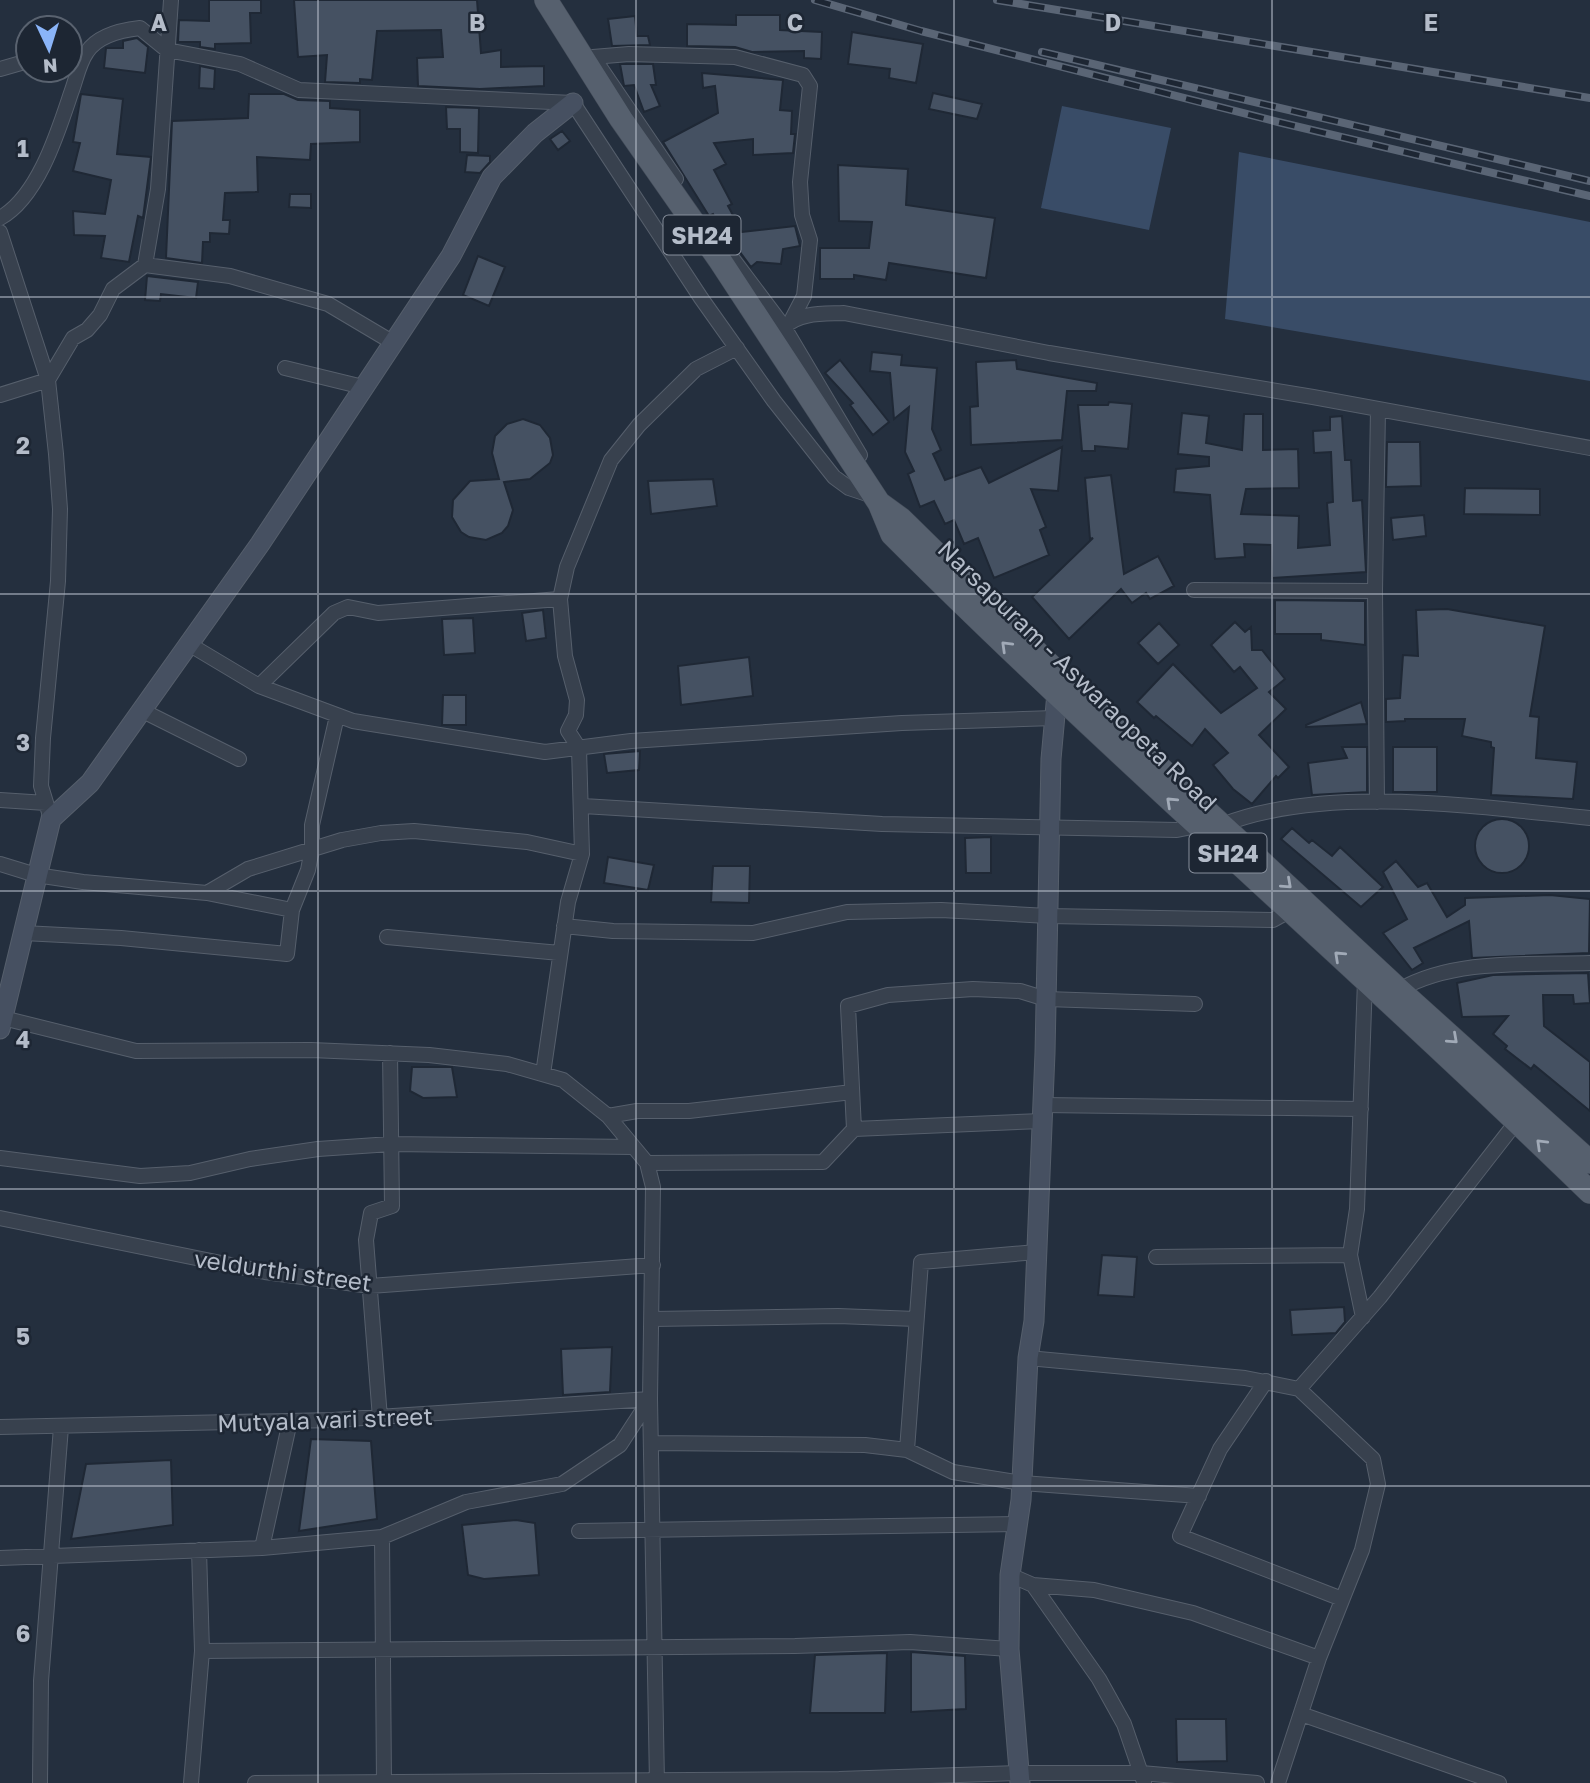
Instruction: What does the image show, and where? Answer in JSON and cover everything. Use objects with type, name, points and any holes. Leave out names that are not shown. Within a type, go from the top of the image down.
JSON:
[{"type":"main road","name":"Narsapuram - Aswaraopeta Road","points":[[546,0],[621,119],[719,259],[858,470],[892,534],[1056,696],[1364,980],[1523,1114],[1590,1162]]},
{"type":"main road","name":"Narsapuram - Aswaraopeta Road","points":[[1056,696],[1222,825],[1399,990],[1523,1114],[1590,1192]]},
{"type":"street","points":[[0,395],[48,380],[73,338],[86,330],[100,315],[113,289],[145,265],[158,189],[171,0]]},
{"type":"street","points":[[84,54],[117,30],[140,28],[167,50],[240,64],[299,90],[573,103]]},
{"type":"street","points":[[788,323],[804,296],[810,240],[802,215],[800,182],[810,86],[807,80],[803,75],[735,57],[629,54],[593,57],[734,261],[788,323],[863,460],[876,500]]},
{"type":"street","points":[[0,218],[24,199],[57,134],[70,84]]},
{"type":"street","points":[[0,800],[49,811],[90,783],[187,643],[260,544],[451,256],[492,177],[535,133],[573,103]]},
{"type":"street","points":[[573,103],[737,348],[834,477],[849,488],[876,500]]},
{"type":"street","points":[[0,232],[48,380],[60,509],[58,581],[41,786],[49,811],[23,933],[7,983],[2,1023],[136,1051],[311,1050],[390,1053],[507,1064],[563,1080],[608,1116],[647,1163],[653,1187],[650,1399],[657,1781]]},
{"type":"street","points":[[145,265],[230,275],[328,304],[392,342]]},
{"type":"street","points":[[788,323],[812,314],[844,313],[1049,353],[1590,448]]},
{"type":"street","points":[[542,1074],[564,926],[582,854],[583,806],[579,748],[569,731],[576,715],[577,700],[565,656],[560,599],[572,554],[611,460],[639,425],[696,369],[737,348]]},
{"type":"street","points":[[285,368],[363,387]]},
{"type":"street","points":[[1377,802],[1374,591],[1378,409]]},
{"type":"street","points":[[1194,590],[1374,591]]},
{"type":"street","points":[[259,686],[334,613],[348,607],[378,613],[560,599]]},
{"type":"street","points":[[187,643],[259,686],[337,716],[532,750],[888,724],[1056,696],[1034,1321],[1028,1358],[1022,1483],[1010,1575],[1009,1649],[1020,1778]]},
{"type":"street","points":[[141,710],[239,759]]},
{"type":"street","points":[[23,933],[121,938],[287,954],[292,910],[312,849],[312,825],[337,716]]},
{"type":"street","points":[[1222,825],[1249,814],[1304,806],[1377,802],[1590,818]]},
{"type":"street","points":[[583,806],[882,824],[1177,830],[1197,826]]},
{"type":"street","points":[[207,893],[248,869],[312,849],[381,833],[414,831],[527,842],[582,854]]},
{"type":"street","points":[[0,864],[36,875],[207,893],[292,910]]},
{"type":"street","points":[[564,926],[613,930],[753,933],[847,912],[941,910],[1048,916],[1273,920],[1291,910]]},
{"type":"street","points":[[387,937],[560,953]]},
{"type":"street","points":[[1399,990],[1419,979],[1482,967],[1590,963]]},
{"type":"street","points":[[1363,1317],[1350,1255],[1357,1209],[1364,980]]},
{"type":"street","points":[[854,1129],[848,1006],[888,995],[973,989],[1020,991],[1046,999],[1195,1004]]},
{"type":"street","points":[[380,1418],[366,1240],[371,1213],[391,1206],[390,1053]]},
{"type":"street","points":[[608,1116],[637,1111],[689,1111],[852,1092]]},
{"type":"street","points":[[647,1163],[823,1162],[854,1129],[1043,1113],[1361,1109]]},
{"type":"street","points":[[1300,1389],[1363,1317],[1523,1114]]},
{"type":"street","points":[[0,1158],[140,1176],[190,1173],[250,1159],[318,1149],[391,1144],[633,1146]]},
{"type":"street","name":"veldurthi street","points":[[0,1218],[265,1272],[370,1286],[653,1265]]},
{"type":"street","points":[[907,1450],[921,1262],[1037,1252]]},
{"type":"street","points":[[1156,1257],[1350,1255]]},
{"type":"street","points":[[652,1319],[916,1319]]},
{"type":"street","points":[[1028,1358],[1266,1381],[1300,1389],[1373,1459],[1378,1484],[1362,1550],[1319,1658],[1278,1783]]},
{"type":"street","points":[[1266,1381],[1220,1450],[1180,1536],[1342,1599]]},
{"type":"street","points":[[0,1558],[262,1548],[382,1538],[466,1502],[562,1484],[620,1445],[650,1399]]},
{"type":"street","name":"Mutyala vari street","points":[[0,1427],[380,1418],[650,1399]]},
{"type":"street","points":[[262,1548],[290,1421]]},
{"type":"street","points":[[40,1783],[41,1681],[61,1427]]},
{"type":"street","points":[[651,1443],[865,1445],[907,1450],[953,1472],[1022,1483],[1199,1496]]},
{"type":"street","points":[[579,1531],[1018,1524]]},
{"type":"street","points":[[382,1538],[384,1783]]},
{"type":"street","points":[[191,1783],[202,1651],[199,1550]]},
{"type":"street","points":[[1010,1575],[1033,1585],[1094,1590],[1193,1613],[1319,1658]]},
{"type":"street","points":[[1033,1585],[1105,1690],[1124,1724],[1143,1778]]},
{"type":"street","points":[[202,1651],[384,1651],[910,1642],[1009,1649]]},
{"type":"street","points":[[1301,1714],[1499,1783]]},
{"type":"street","points":[[255,1783],[1143,1778],[1257,1783]]},
{"type":"water","points":[[1062,106],[1171,128],[1149,230],[1041,208]]},
{"type":"water","points":[[1239,152],[1590,222],[1590,381],[1225,319]]},
{"type":"building","points":[[209,0],[261,0],[261,13],[250,13],[251,43],[215,44],[215,49],[200,47],[200,42],[178,42],[179,20],[209,21]]},
{"type":"building","points":[[294,0],[477,0],[481,53],[501,50],[501,67],[544,66],[544,86],[480,89],[418,86],[417,58],[443,57],[441,30],[377,31],[372,80],[360,79],[360,83],[325,82],[327,55],[298,57]]},
{"type":"building","points":[[736,15],[780,15],[780,30],[822,32],[821,59],[804,58],[804,51],[752,52],[735,47],[687,46],[687,24],[736,25]]},
{"type":"building","points":[[635,16],[637,36],[648,36],[650,45],[612,46],[608,19]]},
{"type":"building","points":[[852,32],[923,44],[916,83],[889,78],[890,69],[848,64]]},
{"type":"building","points":[[137,38],[148,47],[145,73],[104,68],[106,48],[123,48],[123,41]]},
{"type":"building","points":[[620,64],[653,64],[656,85],[651,85],[660,106],[644,112],[634,85],[624,86]]},
{"type":"building","points":[[200,66],[215,69],[214,89],[199,88]]},
{"type":"building","points":[[702,73],[783,80],[780,110],[792,111],[791,134],[795,134],[793,153],[753,155],[753,139],[714,143],[726,164],[714,170],[732,204],[728,206],[742,232],[795,226],[800,246],[783,249],[781,264],[757,262],[751,267],[734,244],[727,241],[713,214],[709,216],[663,142],[718,113],[715,86],[703,88]]},
{"type":"building","points":[[933,93],[982,104],[977,119],[929,109]]},
{"type":"building","points":[[81,94],[123,99],[117,154],[151,157],[143,218],[138,216],[129,262],[101,258],[105,236],[74,235],[73,211],[105,214],[111,180],[73,171],[80,143],[73,142]]},
{"type":"building","points":[[249,94],[284,94],[298,100],[330,101],[330,108],[360,110],[360,142],[311,144],[310,160],[257,157],[258,192],[225,193],[223,220],[230,220],[229,234],[210,233],[210,242],[203,242],[202,263],[166,258],[172,121],[248,118]]},
{"type":"building","points":[[446,107],[479,108],[478,153],[460,152],[460,129],[447,129]]},
{"type":"building","points":[[562,131],[570,141],[558,150],[550,139]]},
{"type":"building","points":[[467,155],[490,156],[490,162],[480,173],[465,172]]},
{"type":"building","points":[[838,165],[908,169],[906,205],[995,218],[986,278],[889,263],[886,280],[854,275],[854,279],[820,279],[820,248],[869,248],[872,222],[839,221]]},
{"type":"building","points":[[290,194],[311,194],[311,208],[289,207]]},
{"type":"building","points":[[478,256],[505,267],[489,306],[463,295]]},
{"type":"building","points":[[147,276],[198,282],[196,298],[161,294],[160,301],[145,300]]},
{"type":"building","points":[[872,352],[902,355],[901,365],[937,368],[932,429],[941,450],[933,454],[945,480],[981,467],[989,483],[1062,447],[1058,491],[1031,489],[1046,527],[1040,530],[1049,555],[994,578],[978,538],[964,544],[954,520],[945,524],[934,501],[920,507],[908,474],[914,471],[905,452],[909,407],[894,419],[890,373],[870,371]]},
{"type":"building","points":[[840,360],[889,422],[873,435],[850,405],[853,403],[825,373]]},
{"type":"building","points":[[1016,360],[1017,369],[1097,383],[1096,391],[1067,391],[1062,440],[971,445],[970,407],[978,406],[976,362]]},
{"type":"building","points":[[1109,402],[1132,404],[1128,449],[1095,446],[1095,451],[1082,451],[1078,405],[1108,405]]},
{"type":"building","points":[[1182,413],[1209,416],[1206,443],[1242,450],[1244,414],[1263,414],[1263,450],[1298,449],[1299,488],[1246,489],[1241,514],[1299,516],[1298,548],[1330,545],[1327,503],[1333,502],[1331,452],[1314,453],[1313,431],[1330,430],[1330,417],[1342,416],[1345,460],[1351,460],[1353,501],[1362,500],[1366,572],[1272,578],[1271,545],[1244,544],[1245,557],[1215,559],[1210,495],[1174,492],[1176,469],[1209,466],[1209,457],[1178,454]]},
{"type":"building","points":[[523,419],[540,425],[550,438],[553,455],[550,463],[530,479],[504,482],[513,510],[508,526],[502,533],[486,540],[469,537],[461,532],[452,517],[453,500],[470,481],[499,479],[492,453],[495,436],[507,424]]},
{"type":"building","points":[[1387,442],[1420,442],[1421,486],[1386,487]]},
{"type":"building","points":[[1111,475],[1124,574],[1158,556],[1174,586],[1150,599],[1146,593],[1132,603],[1121,589],[1069,639],[1032,597],[1093,538],[1090,539],[1085,478]]},
{"type":"building","points":[[713,479],[717,506],[651,514],[648,481]]},
{"type":"building","points":[[1465,488],[1540,489],[1540,515],[1464,514]]},
{"type":"building","points":[[1424,515],[1426,536],[1393,540],[1391,518]]},
{"type":"building","points":[[1275,600],[1365,601],[1365,645],[1321,640],[1321,634],[1275,634]]},
{"type":"building","points":[[1447,609],[1545,626],[1530,716],[1539,717],[1536,758],[1577,762],[1573,799],[1491,795],[1494,748],[1491,747],[1491,742],[1462,736],[1465,719],[1405,719],[1386,722],[1386,699],[1400,698],[1403,655],[1418,656],[1416,610]]},
{"type":"building","points":[[543,610],[546,638],[526,641],[522,613]]},
{"type":"building","points":[[473,618],[475,653],[444,655],[442,619]]},
{"type":"building","points":[[1235,622],[1245,632],[1251,627],[1252,650],[1262,650],[1285,679],[1269,692],[1286,709],[1259,735],[1289,767],[1278,778],[1276,776],[1252,804],[1233,789],[1213,765],[1228,753],[1205,729],[1192,746],[1137,702],[1173,664],[1221,713],[1257,688],[1240,667],[1234,672],[1211,645]]},
{"type":"building","points":[[1159,623],[1179,645],[1158,664],[1138,643]]},
{"type":"building","points":[[749,657],[753,696],[681,705],[678,666]]},
{"type":"building","points":[[443,695],[466,695],[466,725],[442,725]]},
{"type":"building","points":[[1361,702],[1367,724],[1306,727],[1306,725]]},
{"type":"building","points":[[1342,747],[1367,747],[1367,792],[1312,795],[1308,763],[1347,758]]},
{"type":"building","points":[[1393,747],[1437,747],[1437,792],[1393,792]]},
{"type":"building","points":[[640,751],[639,770],[607,773],[604,754]]},
{"type":"building","points":[[1507,819],[1517,823],[1525,831],[1529,846],[1525,861],[1517,869],[1497,873],[1487,869],[1479,861],[1475,841],[1479,831],[1487,823]]},
{"type":"building","points":[[1292,828],[1309,843],[1312,840],[1332,856],[1340,847],[1383,887],[1361,907],[1281,839]]},
{"type":"building","points":[[991,837],[991,873],[966,873],[965,838]]},
{"type":"building","points":[[608,857],[654,865],[648,890],[604,883]]},
{"type":"building","points":[[1396,861],[1418,887],[1427,883],[1447,917],[1465,905],[1465,898],[1550,895],[1590,899],[1589,953],[1472,958],[1469,921],[1414,948],[1423,963],[1412,970],[1383,933],[1407,919],[1383,872]]},
{"type":"building","points":[[713,866],[750,866],[749,903],[711,902]]},
{"type":"building","points":[[1588,973],[1590,1003],[1574,1004],[1573,995],[1543,995],[1544,1026],[1590,1062],[1590,1111],[1534,1065],[1531,1069],[1505,1049],[1507,1046],[1493,1034],[1508,1016],[1462,1017],[1457,983],[1493,975]]},
{"type":"building","points":[[412,1067],[452,1067],[457,1097],[423,1098],[410,1091]]},
{"type":"building","points":[[1102,1255],[1137,1257],[1134,1297],[1098,1295]]},
{"type":"building","points":[[1344,1307],[1345,1322],[1336,1333],[1292,1335],[1290,1310]]},
{"type":"building","points":[[612,1347],[610,1392],[563,1395],[561,1349]]},
{"type":"building","points":[[311,1439],[371,1441],[377,1519],[299,1531]]},
{"type":"building","points":[[171,1460],[173,1525],[71,1539],[86,1464]]},
{"type":"building","points":[[516,1520],[535,1523],[539,1575],[484,1579],[468,1575],[462,1525]]},
{"type":"building","points":[[911,1652],[965,1656],[966,1709],[911,1712]]},
{"type":"building","points":[[887,1653],[885,1713],[810,1713],[815,1655]]},
{"type":"building","points":[[1176,1719],[1226,1719],[1227,1761],[1177,1762]]},
{"type":"railway","points":[[815,0],[921,31],[1278,122],[1590,196]]},
{"type":"railway","points":[[997,0],[1590,98]]},
{"type":"railway","points":[[1042,52],[1590,181]]}]
